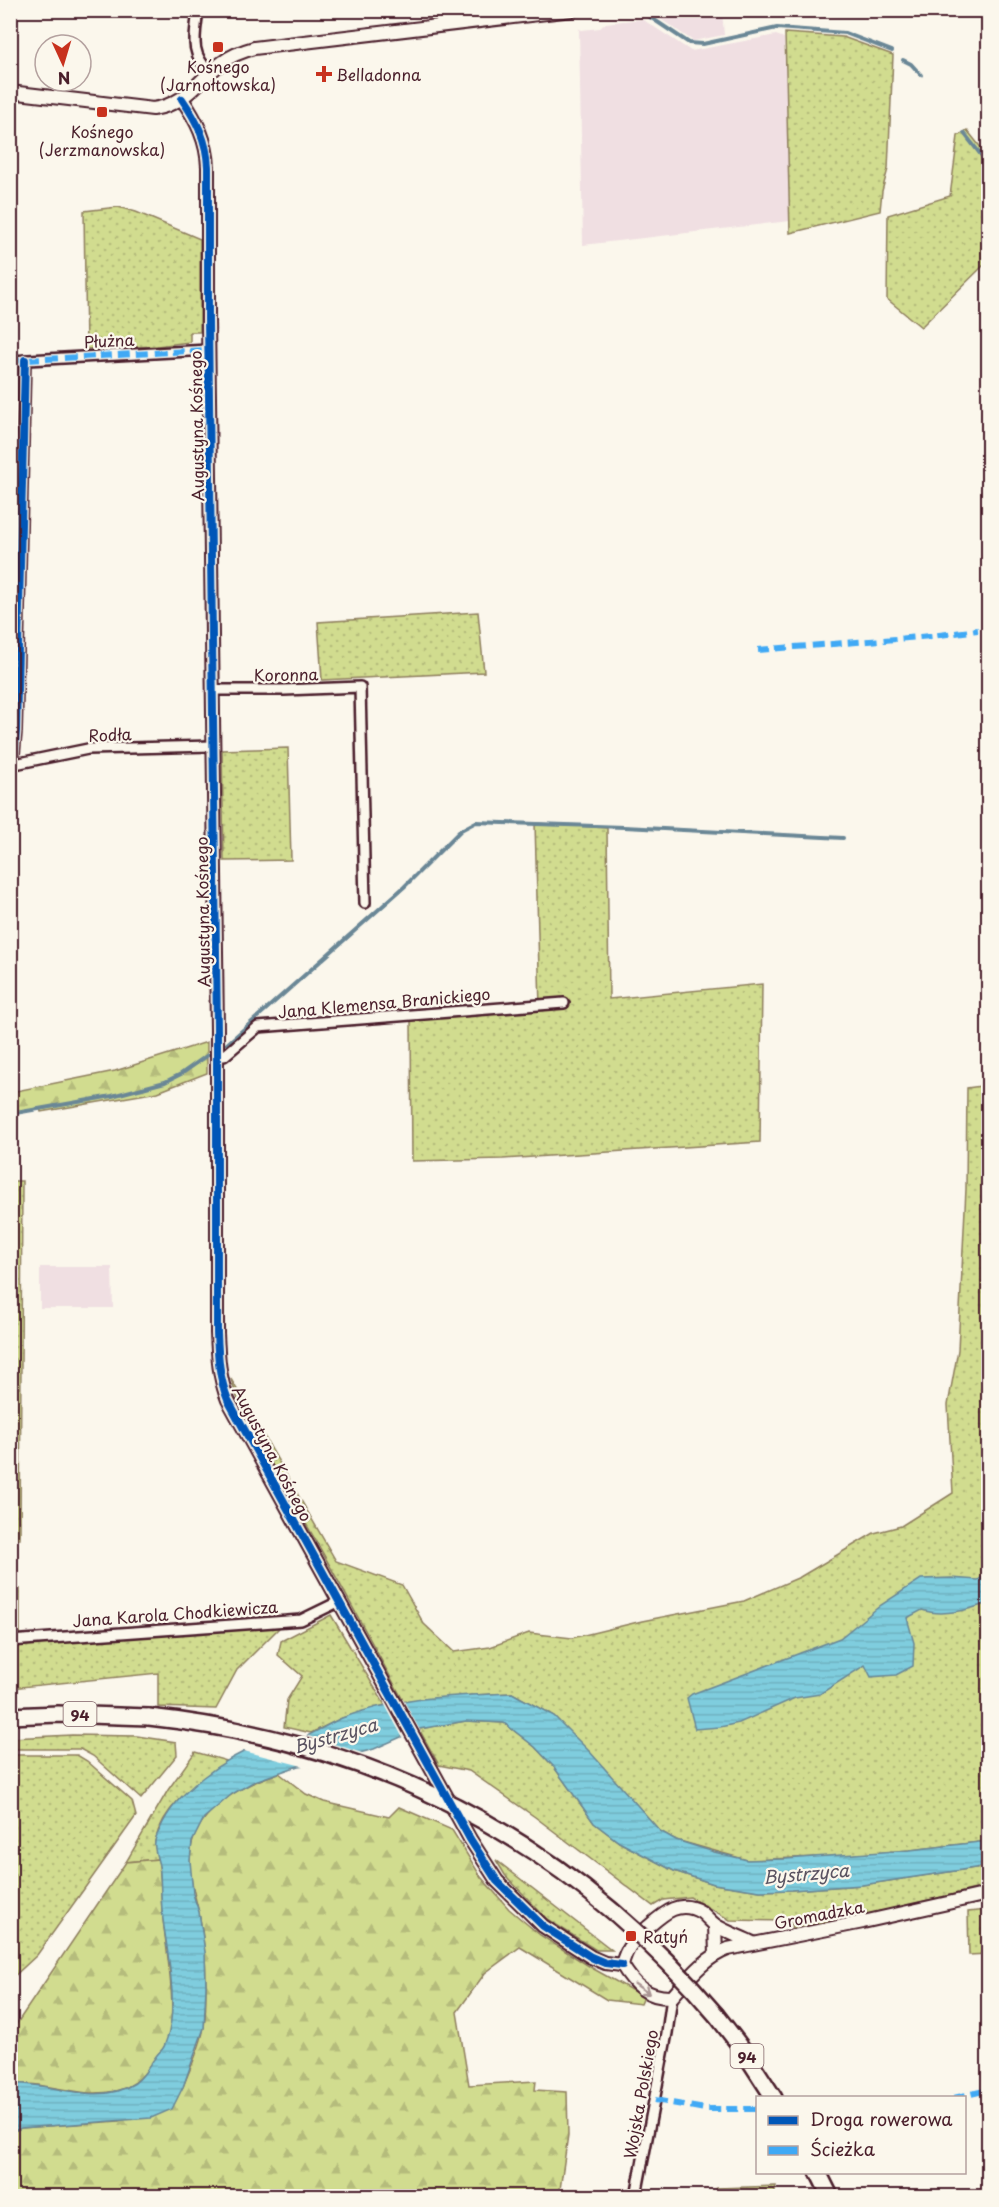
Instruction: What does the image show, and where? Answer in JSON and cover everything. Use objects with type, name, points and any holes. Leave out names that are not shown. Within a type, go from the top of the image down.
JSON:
[{"type":"main road","name":"94","points":[[10,1716],[69,1714],[149,1717],[221,1727],[304,1746],[393,1777],[475,1816],[547,1860],[597,1898],[660,1954],[717,2016],[773,2096]]},
{"type":"main road","points":[[819,2174],[830,2196]]},
{"type":"street","points":[[198,10],[195,52],[210,73]]},
{"type":"street","points":[[10,92],[153,109],[168,106],[182,99],[210,73],[233,56],[254,48],[572,10]]},
{"type":"street","name":"Augustyna Kośnego","points":[[182,99],[199,127],[208,154],[208,350],[217,1055],[217,1297],[220,1374],[228,1400],[338,1602],[470,1839],[497,1881],[543,1926],[591,1957],[605,1963],[622,1965]]},
{"type":"street","name":"Płużna","points":[[10,361],[208,350]]},
{"type":"street","points":[[12,765],[16,731],[25,360]]},
{"type":"street","name":"Koronna","points":[[212,690],[360,687],[365,903]]},
{"type":"street","name":"Rodła","points":[[12,765],[88,749],[213,746]]},
{"type":"street","name":"Jana Klemensa Branickiego","points":[[217,1055],[224,1056],[258,1027],[564,1003]]},
{"type":"street","name":"Jana Karola Chodkiewicza","points":[[10,1641],[301,1620],[338,1602]]},
{"type":"street","name":"Gromadzka","points":[[672,1997],[692,1974],[716,1954],[753,1943],[863,1923],[988,1893]]},
{"type":"street","points":[[672,1997],[649,1994],[635,1984],[622,1965],[625,1952],[630,1945],[667,1911],[678,1906],[692,1908],[703,1913],[715,1924],[753,1943]]},
{"type":"street","points":[[715,1924],[716,1954]]},
{"type":"street","name":"Wojska Polskiego","points":[[636,2196],[672,1997]]},
{"type":"shaded area","points":[[710,10],[722,11],[724,35],[693,41],[656,16]]},
{"type":"shaded area","points":[[642,19],[691,51],[776,35],[784,38],[790,221],[583,245],[579,29],[600,28],[606,23]]},
{"type":"shaded area","points":[[40,1267],[112,1267],[113,1308],[40,1308]]},
{"type":"green space","points":[[785,33],[843,37],[893,55],[888,169],[880,211],[790,233]]},
{"type":"green space","points":[[967,130],[986,154],[988,137],[988,261],[921,327],[887,299],[888,215],[950,196],[958,136]]},
{"type":"green space","points":[[118,207],[136,212],[200,239],[200,332],[190,332],[190,342],[86,349],[84,211]]},
{"type":"green space","points":[[478,612],[484,672],[322,680],[318,622]]},
{"type":"green space","points":[[288,748],[291,860],[224,861],[222,750]]},
{"type":"green space","points":[[535,823],[607,828],[609,999],[762,984],[760,1142],[503,1159],[412,1161],[411,1019],[540,1008]]},
{"type":"green space","points":[[207,1042],[207,1073],[158,1092],[41,1112],[40,1108],[11,1114],[11,1092],[115,1071]]},
{"type":"green space","points":[[988,1085],[988,1841],[837,1856],[747,1860],[676,1840],[660,1831],[554,1716],[512,1693],[404,1702],[321,1550],[255,1438],[231,1379],[336,1561],[402,1585],[424,1624],[454,1652],[490,1647],[529,1633],[572,1638],[642,1621],[744,1601],[800,1577],[874,1533],[901,1526],[953,1493],[948,1405],[958,1350],[966,1189],[967,1088]]},
{"type":"green space","points":[[11,1181],[22,1181],[20,1539],[10,1539]]},
{"type":"green space","points":[[11,1589],[20,1589],[20,1633],[11,1633]]},
{"type":"green space","points":[[331,1615],[385,1705],[342,1718],[311,1733],[284,1727],[287,1700],[302,1676],[278,1655],[281,1641]]},
{"type":"green space","points":[[282,1625],[237,1670],[216,1709],[158,1707],[158,1673],[11,1688],[11,1647]]},
{"type":"green space","points":[[466,1721],[504,1723],[535,1747],[554,1767],[594,1823],[619,1842],[674,1871],[714,1884],[760,1891],[791,1890],[862,1885],[988,1866],[988,1886],[793,1929],[791,1921],[730,1920],[690,1897],[663,1900],[653,1906],[535,1817],[469,1771],[439,1765],[419,1729]]},
{"type":"green space","points":[[72,1735],[137,1736],[176,1742],[177,1755],[141,1799],[93,1756],[80,1749],[11,1749],[11,1738]]},
{"type":"green space","points":[[195,1752],[227,1761],[194,1786],[166,1815],[155,1841],[158,1859],[126,1862],[168,1790]]},
{"type":"green space","points":[[11,1755],[77,1755],[87,1761],[132,1801],[136,1816],[37,1955],[11,1979]]},
{"type":"green space","points":[[279,1773],[306,1794],[324,1802],[389,1817],[399,1807],[452,1830],[481,1877],[509,1909],[540,1935],[644,1997],[641,2004],[607,2000],[520,1947],[485,1973],[457,2012],[469,2085],[536,2081],[535,2090],[567,2092],[568,2135],[559,2196],[11,2196],[11,2132],[21,2128],[119,2121],[183,2087],[200,2042],[206,2006],[203,1940],[190,1873],[192,1842],[208,1815],[220,1803],[248,1785]]},
{"type":"green space","points":[[158,1859],[172,2002],[169,2035],[165,2047],[140,2078],[129,2086],[115,2091],[88,2093],[37,2085],[11,2084],[11,2032],[126,1862]]},
{"type":"green space","points":[[496,1860],[612,1950],[596,1950],[547,1919],[505,1875]]},
{"type":"green space","points":[[988,1910],[988,1954],[969,1955],[968,1912]]},
{"type":"green space","points":[[776,2186],[774,2196],[715,2196],[717,2188]]},
{"type":"water","points":[[988,1573],[988,1603],[947,1613],[922,1610],[907,1618],[914,1643],[913,1666],[896,1675],[871,1677],[865,1665],[820,1694],[795,1698],[739,1723],[695,1729],[687,1698],[692,1694],[840,1638],[881,1605],[921,1579],[978,1580]]},
{"type":"water","name":"Bystrzyca","points":[[512,1693],[554,1716],[590,1752],[660,1831],[676,1840],[747,1860],[910,1850],[988,1841],[988,1866],[862,1885],[791,1890],[760,1891],[714,1884],[674,1871],[619,1842],[594,1823],[554,1767],[535,1747],[504,1723],[466,1721],[419,1729],[374,1749],[327,1762],[298,1766],[255,1781],[232,1794],[204,1818],[192,1842],[190,1860],[193,1894],[199,1912],[205,1952],[204,2028],[183,2087],[172,2109],[151,2118],[21,2128],[11,2132],[11,2084],[42,2086],[89,2094],[120,2090],[139,2080],[164,2047],[171,2017],[172,1986],[155,1840],[167,1815],[189,1789],[217,1767],[247,1750],[265,1743],[288,1744],[362,1711],[426,1699]]},
{"type":"pier","points":[[403,1699],[421,1732],[404,1740],[384,1703]]},
{"type":"pier","points":[[302,1734],[365,1754],[310,1768],[240,1750],[264,1739],[285,1742]]},
{"type":"waterway","points":[[644,13],[689,43],[703,44],[777,28],[845,33],[892,51]]},
{"type":"waterway","points":[[903,60],[911,64],[921,75]]},
{"type":"waterway","points":[[964,133],[988,164]]},
{"type":"waterway","points":[[227,1044],[404,887],[461,830],[476,822],[843,838]]},
{"type":"waterway","points":[[10,1114],[112,1096],[165,1082],[208,1055]]},
{"type":"marked path","points":[[10,361],[208,350]]},
{"type":"marked path","points":[[758,650],[932,636],[978,630]]},
{"type":"marked path","points":[[962,2096],[988,2090]]},
{"type":"marked path","points":[[655,2100],[705,2109],[756,2109]]},
{"type":"cycle path","points":[[182,99],[200,132],[206,148],[208,167],[217,1030],[217,1333],[223,1383],[228,1400],[470,1839],[497,1881],[543,1926],[591,1957],[605,1963],[622,1965]]},
{"type":"cycle path","points":[[13,765],[16,731],[25,360]]},
{"type":"place","name":"Kośnego (Jarnołtowska)","points":[[218,47]]},
{"type":"place","name":"Belladonna","points":[[324,74]]},
{"type":"place","name":"Kośnego (Jerzmanowska)","points":[[102,112]]},
{"type":"place","name":"Ratyń","points":[[631,1936]]}]
